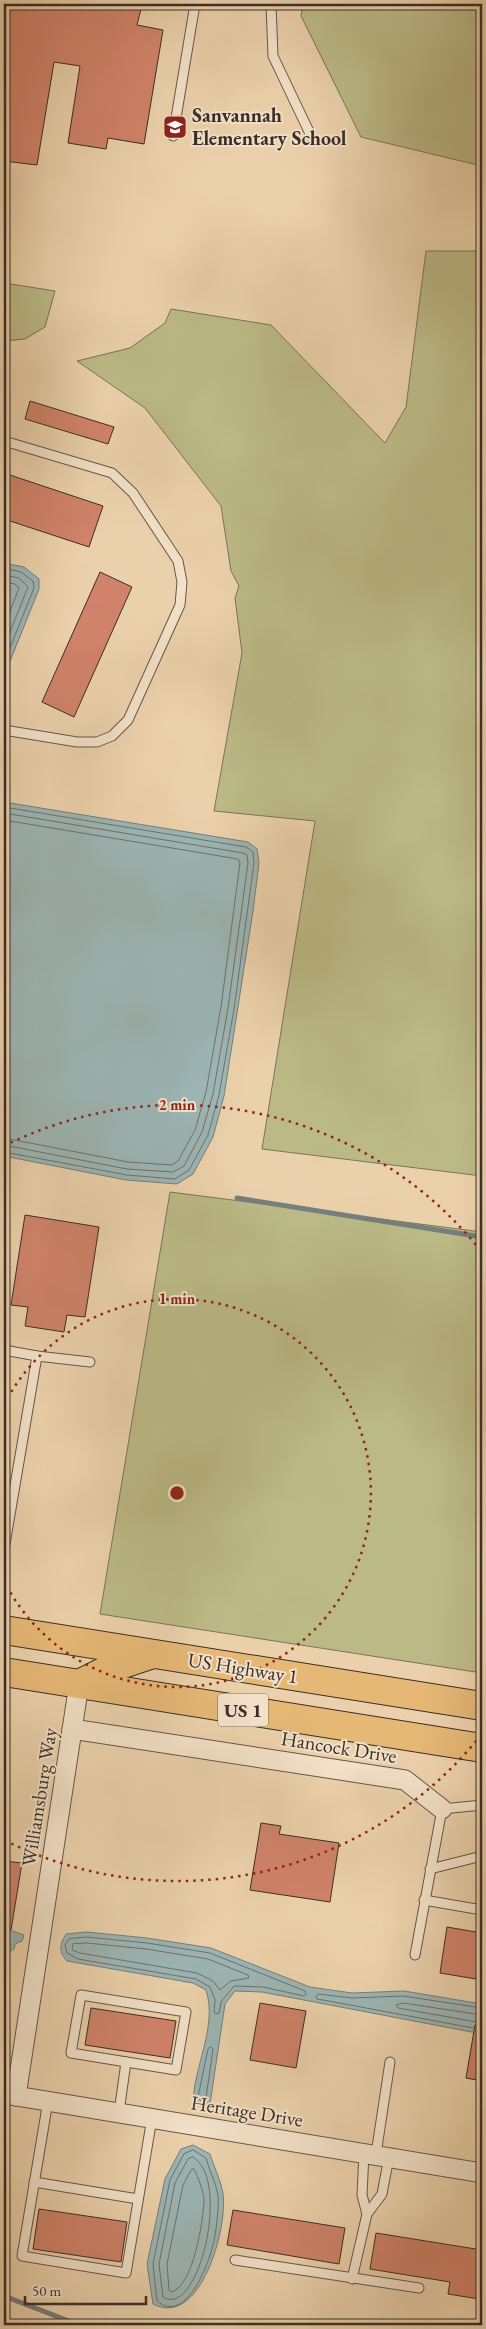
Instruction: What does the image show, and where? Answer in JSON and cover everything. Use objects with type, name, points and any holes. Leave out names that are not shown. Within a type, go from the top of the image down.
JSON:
[{"type":"main road","name":"US Highway 1","points":[[4,1630],[482,1706]]},
{"type":"main road","points":[[79,1684],[110,1668],[153,1654]]},
{"type":"main road","name":"US Highway 1","points":[[4,1672],[482,1748]]},
{"type":"street","name":"Williamsburg Way","points":[[10,2095],[79,1684]]},
{"type":"street","name":"Hancock Drive","points":[[72,1729],[405,1780],[442,1809]]},
{"type":"street","name":"Heritage Drive","points":[[10,2095],[482,2173]]},
{"type":"lane","points":[[173,136],[195,4]]},
{"type":"lane","points":[[272,4],[273,56],[313,140]]},
{"type":"lane","points":[[4,441],[112,473],[133,493],[178,561],[182,582],[180,605],[128,720],[112,736],[97,742],[77,742],[4,730]]},
{"type":"lane","points":[[4,1350],[90,1362]]},
{"type":"lane","points":[[4,1550],[6,1525],[37,1356]]},
{"type":"lane","points":[[415,1955],[442,1809],[482,1805]]},
{"type":"lane","points":[[430,1868],[482,1856]]},
{"type":"lane","points":[[424,1900],[482,1910]]},
{"type":"lane","points":[[81,1995],[186,2012],[176,2070],[126,2062],[71,2053],[81,1995]]},
{"type":"lane","points":[[119,2112],[126,2062]]},
{"type":"lane","points":[[367,2214],[362,2195],[376,2155],[390,2062]]},
{"type":"lane","points":[[48,2101],[22,2256],[117,2272],[126,2273],[152,2118]]},
{"type":"lane","points":[[352,2279],[367,2214],[382,2194],[376,2155]]},
{"type":"lane","points":[[34,2182],[138,2199]]},
{"type":"lane","points":[[235,2260],[419,2288]]},
{"type":"shaded area","points":[[303,4],[482,4],[482,166],[361,137],[301,16]]},
{"type":"shaded area","points":[[426,251],[482,251],[482,1176],[262,1149],[315,821],[214,811],[242,653],[235,598],[239,586],[231,571],[221,506],[145,408],[77,361],[130,348],[165,323],[171,309],[271,325],[385,443],[406,407]]},
{"type":"shaded area","points":[[4,283],[55,291],[45,327],[25,339],[4,341]]},
{"type":"shaded area","points":[[170,1192],[482,1232],[482,1673],[100,1614]]},
{"type":"water","points":[[4,563],[24,567],[39,579],[39,589],[4,676]]},
{"type":"water","points":[[4,802],[248,842],[257,849],[259,863],[253,911],[224,1096],[213,1137],[193,1174],[177,1184],[126,1180],[4,1156]]},
{"type":"water","points":[[4,1928],[24,1935],[22,1941],[15,1944],[14,1949],[4,1955]]},
{"type":"water","points":[[87,1932],[147,1938],[211,1948],[310,1987],[352,1993],[404,1991],[482,2004],[482,2034],[262,1992],[235,1991],[225,2004],[210,2104],[193,2105],[194,2091],[209,2018],[206,1990],[193,1983],[67,1961],[61,1951],[62,1941],[66,1934]]},
{"type":"water","points":[[193,2145],[210,2154],[219,2179],[223,2194],[221,2228],[216,2249],[198,2289],[185,2302],[170,2308],[153,2304],[147,2264],[165,2179],[181,2149]]},
{"type":"building","points":[[4,4],[106,4],[141,9],[137,25],[163,30],[144,144],[108,138],[106,149],[68,143],[80,66],[54,62],[37,165],[4,161]]},
{"type":"building","points":[[30,401],[114,427],[108,444],[25,419]]},
{"type":"building","points":[[4,473],[103,506],[89,547],[4,519]]},
{"type":"building","points":[[100,572],[132,587],[74,717],[42,702]]},
{"type":"building","points":[[25,1215],[99,1227],[85,1317],[67,1315],[64,1332],[25,1326],[28,1307],[11,1305]]},
{"type":"building","points":[[261,1823],[281,1826],[279,1834],[339,1843],[330,1902],[250,1890]]},
{"type":"building","points":[[4,1861],[22,1863],[11,1930],[4,1929]]},
{"type":"building","points":[[447,1927],[482,1933],[482,1980],[440,1973]]},
{"type":"building","points":[[260,2003],[306,2011],[296,2068],[250,2060]]},
{"type":"building","points":[[91,2008],[176,2021],[170,2058],[85,2045]]},
{"type":"building","points":[[475,2025],[482,2025],[482,2081],[466,2078]]},
{"type":"building","points":[[39,2209],[127,2222],[121,2262],[33,2249]]},
{"type":"building","points":[[233,2210],[345,2228],[339,2264],[227,2245]]},
{"type":"building","points":[[376,2233],[482,2250],[482,2287],[479,2299],[448,2294],[450,2282],[370,2269]]},
{"type":"waterway","points":[[237,1198],[482,1237]]},
{"type":"waterway","points":[[4,2296],[79,2325]]},
{"type":"place","name":"Sanvannah Elementary School","points":[[175,127]]}]
